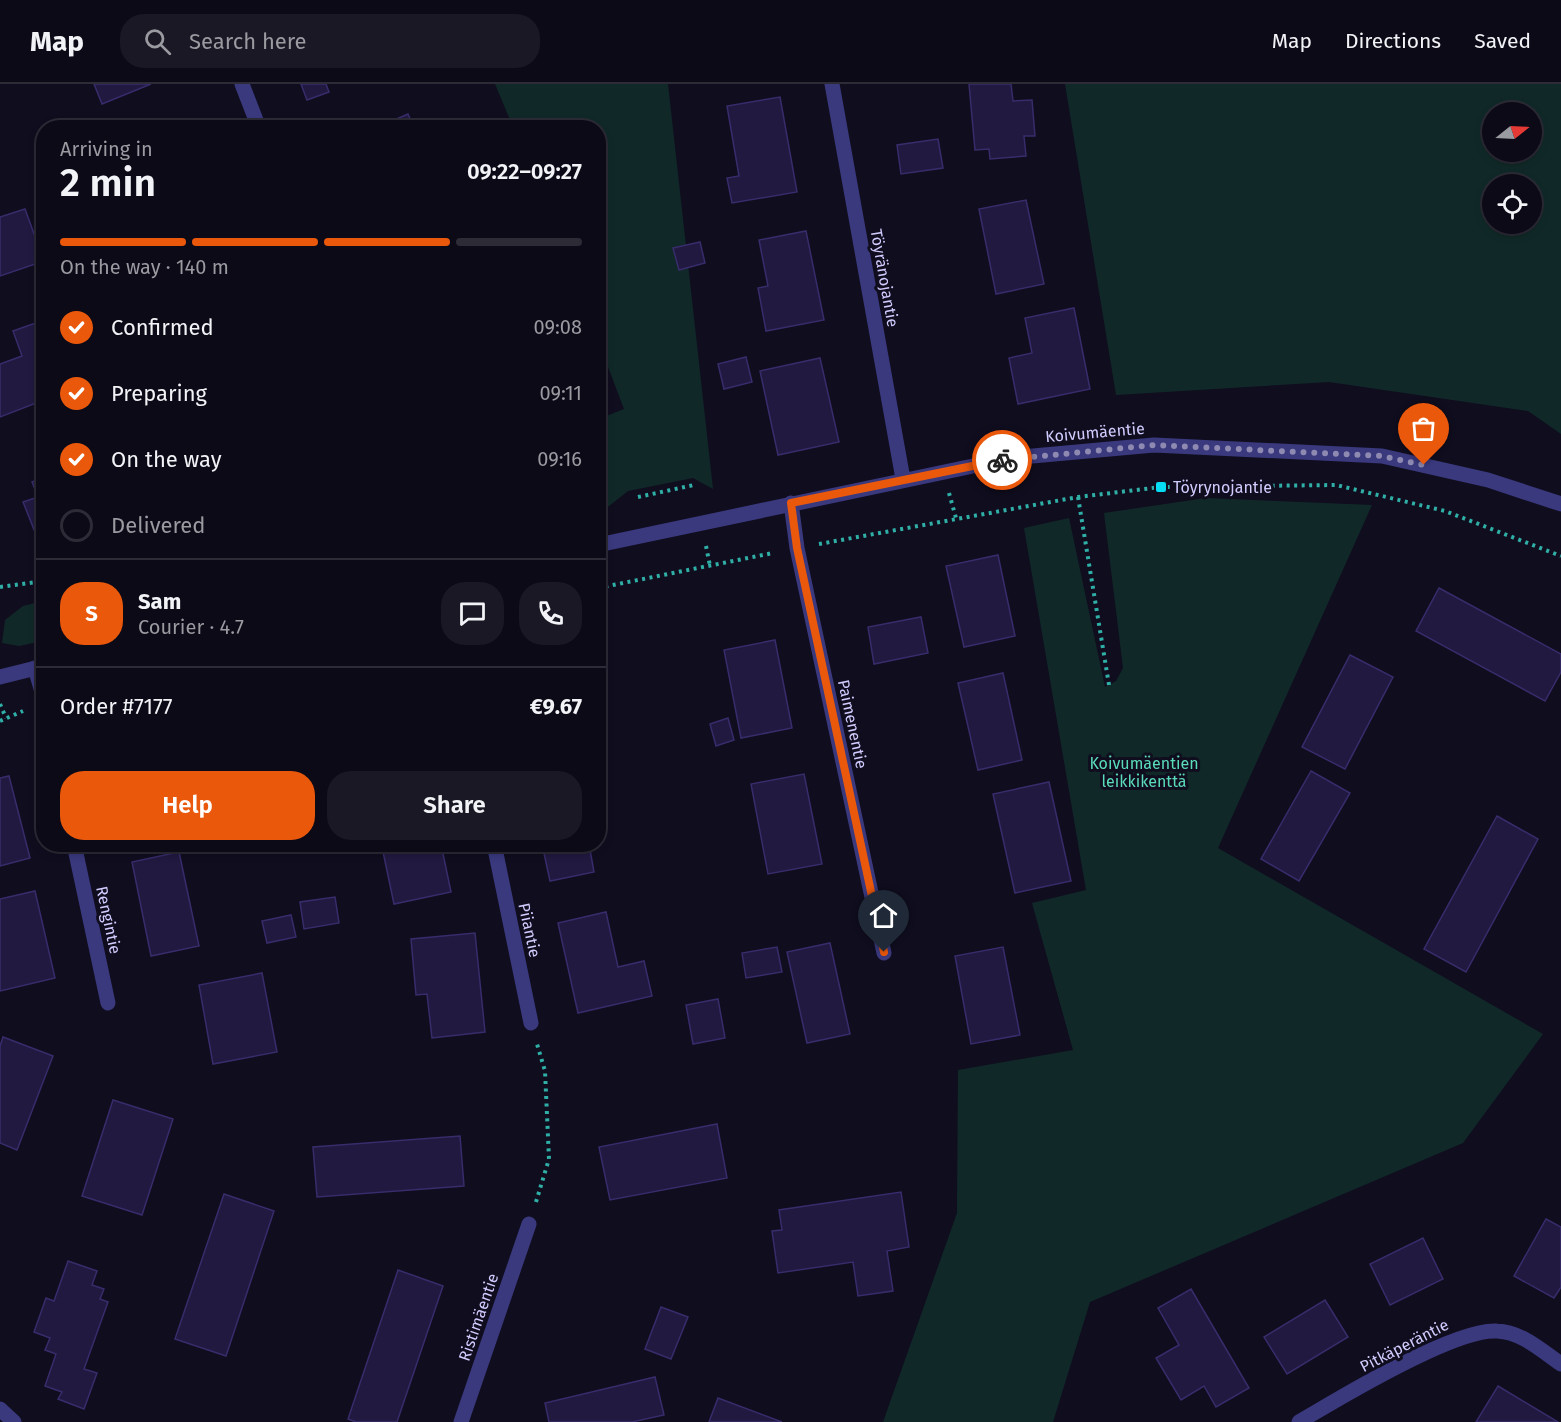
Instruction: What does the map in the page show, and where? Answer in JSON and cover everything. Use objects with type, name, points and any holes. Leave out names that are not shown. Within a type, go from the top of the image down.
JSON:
[{"type":"street","points":[[242,84],[256,120]]},
{"type":"street","name":"Töyränojantie","points":[[832,84],[903,479]]},
{"type":"street","name":"Koivumäentie","points":[[606,544],[903,479],[1011,458],[1154,445],[1382,456],[1488,480],[1561,504]]},
{"type":"street","name":"Paimenentie","points":[[791,503],[797,548],[884,952]]},
{"type":"street","points":[[0,677],[36,668]]},
{"type":"street","name":"Rengintie","points":[[77,852],[108,1003]]},
{"type":"street","name":"Piiantie","points":[[496,852],[531,1023]]},
{"type":"street","name":"Ristimäentie","points":[[461,1422],[529,1224]]},
{"type":"street","name":"Pitkäperäntie","points":[[1299,1422],[1462,1336],[1497,1331],[1521,1336],[1561,1364]]},
{"type":"street","points":[[0,1409],[14,1422]]},
{"type":"path","points":[[638,497],[694,485]]},
{"type":"path","points":[[606,586],[797,548],[1078,497],[1161,487],[1336,485],[1445,511],[1561,556]]},
{"type":"path","points":[[1078,497],[1109,685]]},
{"type":"path","points":[[0,587],[36,582]]},
{"type":"path","points":[[0,704],[6,718]]},
{"type":"path","points":[[529,1224],[549,1159],[545,1071],[531,1023]]},
{"type":"green space","points":[[495,84],[668,84],[713,489],[693,478],[628,491],[606,508],[606,416],[624,409],[606,361],[606,120],[510,120]]},
{"type":"green space","points":[[1065,84],[1561,84],[1561,434],[1528,411],[1329,382],[1116,395]]},
{"type":"green space","name":"Koivumäentien leikkikenttä","points":[[1206,498],[1372,505],[1218,848],[1543,1034],[1463,1143],[1090,1302],[1053,1422],[883,1422],[957,1213],[958,1070],[1073,1050],[1032,903],[1086,890],[1024,528],[1069,518],[1105,687],[1116,681],[1123,668],[1104,513]]},
{"type":"green space","points":[[36,603],[36,642],[19,646],[2,643],[5,620],[23,606]]},
{"type":"building","points":[[94,84],[151,84],[102,104]]},
{"type":"building","points":[[301,84],[326,84],[329,92],[307,100]]},
{"type":"building","points":[[969,84],[1011,84],[1013,101],[1032,100],[1035,136],[1024,136],[1026,156],[990,159],[989,149],[975,150]]},
{"type":"building","points":[[780,97],[797,192],[732,203],[727,178],[739,176],[727,106]]},
{"type":"building","points":[[408,114],[411,120],[394,120]]},
{"type":"building","points":[[938,139],[943,168],[901,174],[897,145]]},
{"type":"building","points":[[1026,200],[1044,284],[996,294],[979,209]]},
{"type":"building","points":[[25,209],[36,239],[36,264],[0,276],[0,217]]},
{"type":"building","points":[[806,231],[824,320],[766,331],[758,288],[768,286],[759,240]]},
{"type":"building","points":[[700,242],[705,263],[679,270],[673,248]]},
{"type":"building","points":[[1074,308],[1090,389],[1018,404],[1009,358],[1032,353],[1025,318]]},
{"type":"building","points":[[36,323],[36,403],[0,417],[0,364],[22,356],[13,331]]},
{"type":"building","points":[[746,357],[752,382],[724,389],[718,364]]},
{"type":"building","points":[[820,358],[839,442],[778,455],[760,371]]},
{"type":"building","points":[[36,480],[36,492],[32,482]]},
{"type":"building","points":[[36,498],[36,534],[23,502]]},
{"type":"building","points":[[998,555],[1015,636],[964,647],[946,566]]},
{"type":"building","points":[[1439,588],[1561,654],[1561,672],[1545,701],[1416,631]]},
{"type":"building","points":[[921,617],[928,653],[874,664],[868,627]]},
{"type":"building","points":[[775,640],[792,728],[741,738],[724,650]]},
{"type":"building","points":[[1350,655],[1393,677],[1345,769],[1302,747]]},
{"type":"building","points":[[1003,673],[1022,760],[978,770],[958,683]]},
{"type":"building","points":[[728,718],[734,740],[716,746],[710,724]]},
{"type":"building","points":[[1311,771],[1350,793],[1299,881],[1261,859]]},
{"type":"building","points":[[804,774],[822,864],[768,874],[751,784]]},
{"type":"building","points":[[9,776],[30,858],[0,866],[0,778]]},
{"type":"building","points":[[1049,782],[1071,881],[1015,893],[993,794]]},
{"type":"building","points":[[1497,816],[1538,839],[1466,972],[1424,949]]},
{"type":"building","points":[[179,852],[199,946],[151,956],[132,862]]},
{"type":"building","points":[[383,852],[443,852],[451,892],[394,904]]},
{"type":"building","points":[[544,852],[590,852],[594,872],[550,881]]},
{"type":"building","points":[[35,891],[55,978],[0,991],[0,899]]},
{"type":"building","points":[[335,897],[339,923],[304,929],[300,902]]},
{"type":"building","points":[[606,912],[618,967],[644,961],[652,996],[578,1013],[558,923]]},
{"type":"building","points":[[291,915],[296,937],[267,943],[262,921]]},
{"type":"building","points":[[475,933],[485,1032],[432,1038],[427,994],[416,995],[411,939]]},
{"type":"building","points":[[830,943],[850,1034],[807,1043],[787,952]]},
{"type":"building","points":[[777,947],[782,972],[746,978],[742,953]]},
{"type":"building","points":[[1003,947],[1020,1035],[971,1044],[955,956]]},
{"type":"building","points":[[262,973],[277,1052],[213,1064],[199,985]]},
{"type":"building","points":[[718,999],[725,1038],[693,1044],[686,1005]]},
{"type":"building","points":[[3,1037],[53,1056],[17,1150],[0,1143],[0,1046]]},
{"type":"building","points":[[113,1100],[173,1119],[142,1215],[82,1196]]},
{"type":"building","points":[[717,1124],[727,1178],[610,1200],[599,1147]]},
{"type":"building","points":[[460,1136],[464,1186],[317,1197],[313,1147]]},
{"type":"building","points":[[901,1192],[909,1247],[887,1251],[893,1291],[858,1296],[853,1262],[778,1273],[772,1231],[782,1230],[779,1210]]},
{"type":"building","points":[[224,1194],[274,1211],[226,1356],[175,1339]]},
{"type":"building","points":[[1546,1219],[1561,1227],[1561,1287],[1554,1298],[1514,1276]]},
{"type":"building","points":[[1423,1238],[1443,1279],[1390,1305],[1370,1264]]},
{"type":"building","points":[[68,1261],[97,1271],[92,1285],[104,1289],[100,1299],[108,1302],[84,1369],[97,1373],[84,1409],[58,1399],[62,1392],[45,1386],[56,1354],[45,1350],[50,1338],[34,1332],[46,1298],[54,1301]]},
{"type":"building","points":[[398,1270],[443,1286],[397,1422],[356,1422],[348,1419]]},
{"type":"building","points":[[1191,1289],[1249,1388],[1216,1407],[1204,1386],[1181,1400],[1156,1358],[1179,1345],[1158,1308]]},
{"type":"building","points":[[1325,1300],[1348,1337],[1287,1374],[1264,1337]]},
{"type":"building","points":[[661,1307],[688,1317],[671,1359],[645,1349]]},
{"type":"building","points":[[655,1377],[664,1415],[632,1422],[549,1422],[545,1403]]},
{"type":"building","points":[[1498,1386],[1558,1422],[1476,1422]]},
{"type":"building","points":[[718,1398],[782,1422],[709,1422]]},
{"type":"way so far","points":[[1002,460],[1154,445],[1382,456],[1424,465]]},
{"type":"place","name":"Töyrynojantie","points":[[1161,487]]},
{"type":"route","points":[[884,952],[797,548],[791,503],[1002,460]]}]
